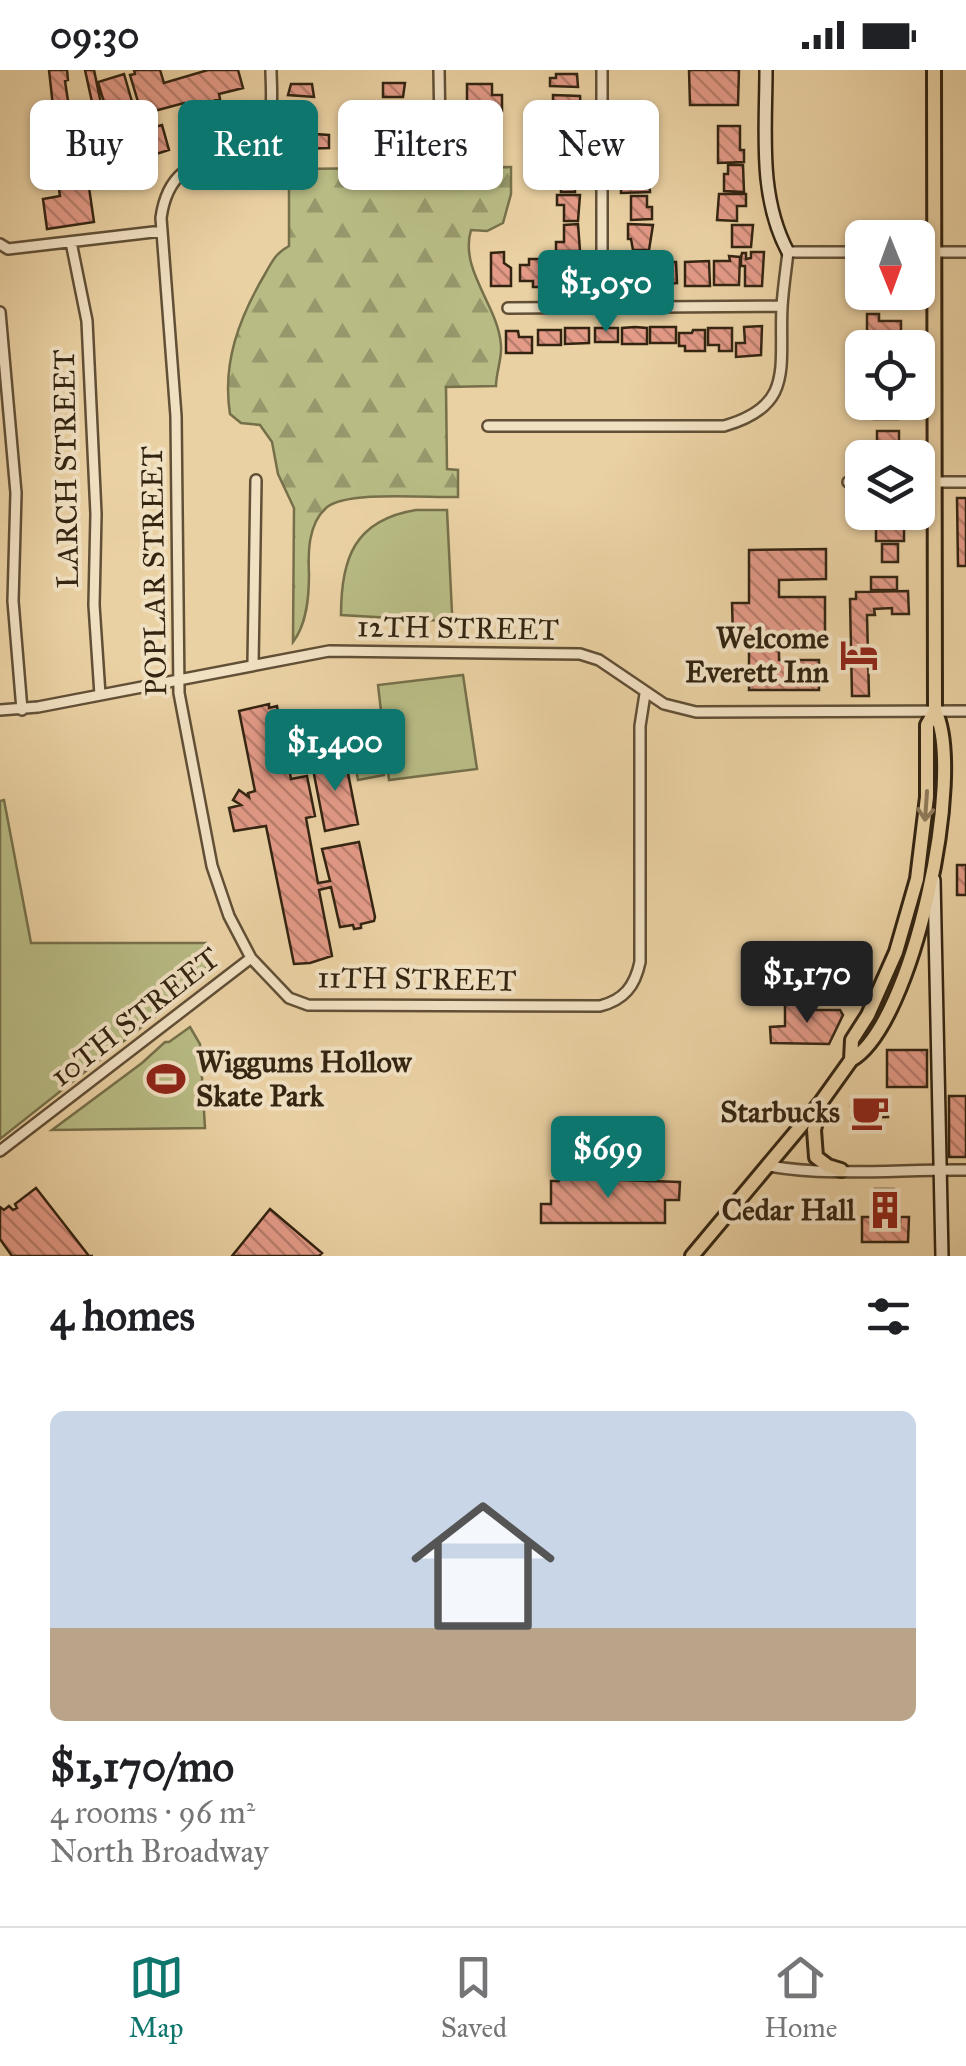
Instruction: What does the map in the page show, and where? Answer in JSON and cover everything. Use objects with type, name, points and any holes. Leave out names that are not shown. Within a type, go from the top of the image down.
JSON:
[{"type":"main road","points":[[934,70],[934,440]]},
{"type":"main road","points":[[851,1060],[852,1040],[896,952],[917,878],[928,797],[927,725],[935,711],[934,530]]},
{"type":"main road","points":[[692,1256],[821,1102],[851,1060],[866,1051],[903,979],[921,927],[943,818],[944,726],[935,711]]},
{"type":"main road","points":[[821,1102],[814,1130],[815,1154],[828,1166],[841,1170]]},
{"type":"street","points":[[3,250],[162,231],[163,205],[180,176],[202,160],[249,144],[266,130],[271,70]]},
{"type":"street","points":[[439,70],[439,100]]},
{"type":"street","points":[[602,70],[602,307]]},
{"type":"street","points":[[488,426],[724,426],[750,418],[778,391],[788,252],[779,234],[766,184],[766,70]]},
{"type":"street","name":"POPLAR STREET","points":[[162,231],[176,416],[177,680],[212,866],[229,916],[251,958]]},
{"type":"street","name":"LARCH STREET","points":[[71,242],[86,321],[100,695]]},
{"type":"street","points":[[788,252],[845,252]]},
{"type":"street","points":[[936,252],[966,252]]},
{"type":"street","points":[[508,308],[782,306]]},
{"type":"street","points":[[0,312],[16,492],[12,601],[22,710]]},
{"type":"street","points":[[253,664],[256,480]]},
{"type":"street","points":[[935,482],[966,482]]},
{"type":"street","name":"12TH STREET","points":[[0,710],[22,710],[329,651],[580,654],[616,670],[664,704],[696,712],[966,711]]},
{"type":"street","name":"11TH STREET","points":[[251,958],[289,998],[308,1005],[600,1006],[624,996],[637,976],[640,962],[640,726],[645,694]]},
{"type":"street","points":[[934,871],[942,1256]]},
{"type":"street","name":"10TH STREET","points":[[0,1151],[251,958]]},
{"type":"street","points":[[768,1166],[810,1173],[966,1170]]},
{"type":"green space","points":[[503,167],[511,167],[511,194],[503,223],[487,231],[471,230],[469,245],[470,260],[499,331],[501,351],[496,386],[446,387],[447,469],[458,470],[458,497],[369,497],[336,502],[326,508],[312,530],[306,610],[293,642],[294,508],[278,474],[272,442],[260,425],[241,423],[230,414],[228,395],[231,359],[240,324],[272,261],[289,246],[289,190],[318,190],[318,169],[338,169],[338,190],[503,190]]},
{"type":"green space","points":[[416,510],[447,510],[452,613],[444,621],[341,615],[344,576],[355,545],[378,523]]},
{"type":"green space","points":[[463,675],[477,769],[389,780],[378,685]]},
{"type":"green space","points":[[374,726],[384,775],[358,780],[349,731]]},
{"type":"green space","points":[[4,800],[31,943],[206,943],[206,976],[0,1139],[0,801]]},
{"type":"green space","points":[[190,1027],[200,1044],[205,1128],[52,1130],[165,1042]]},
{"type":"building","points":[[49,70],[67,70],[68,100],[52,100]]},
{"type":"building","points":[[85,70],[94,70],[100,100],[92,100]]},
{"type":"building","points":[[134,70],[160,70],[164,83],[208,70],[238,70],[243,88],[219,94],[216,100],[178,100],[178,105],[158,110],[158,100],[137,100],[130,75],[135,74]]},
{"type":"building","points":[[689,70],[739,70],[738,105],[690,105]]},
{"type":"building","points":[[124,74],[132,100],[103,100],[98,82]]},
{"type":"building","points":[[556,74],[577,74],[578,87],[550,86],[550,78],[556,78]]},
{"type":"building","points":[[383,83],[405,83],[403,97],[383,97]]},
{"type":"building","points":[[291,84],[312,84],[314,97],[288,95]]},
{"type":"building","points":[[467,84],[492,84],[492,95],[502,95],[502,100],[467,100]]},
{"type":"building","points":[[553,95],[580,96],[580,100],[553,100]]},
{"type":"building","points":[[162,125],[169,150],[158,153],[158,126]]},
{"type":"building","points":[[718,126],[740,126],[744,162],[718,163]]},
{"type":"building","points":[[318,134],[329,135],[329,148],[318,148]]},
{"type":"building","points":[[728,165],[743,165],[744,192],[724,191]]},
{"type":"building","points":[[59,190],[89,190],[94,222],[47,229],[43,199],[60,196]]},
{"type":"building","points":[[621,190],[650,192],[621,193]]},
{"type":"building","points":[[719,194],[746,194],[746,206],[737,206],[737,221],[717,220]]},
{"type":"building","points":[[557,195],[580,195],[578,221],[564,221],[564,205],[557,205]]},
{"type":"building","points":[[631,196],[647,196],[652,219],[631,220]]},
{"type":"building","points":[[578,224],[580,251],[556,251],[556,242],[564,242],[564,225]]},
{"type":"building","points":[[628,224],[653,225],[649,250],[633,250]]},
{"type":"building","points":[[732,225],[753,225],[751,247],[732,247]]},
{"type":"building","points":[[504,252],[504,263],[511,268],[511,286],[491,286],[491,253]]},
{"type":"building","points":[[751,252],[764,252],[762,286],[745,286],[741,257],[746,253],[746,259],[751,258]]},
{"type":"building","points":[[729,256],[740,257],[739,285],[714,285],[714,261],[730,261]]},
{"type":"building","points":[[618,257],[631,257],[631,270],[650,270],[650,285],[618,287]]},
{"type":"building","points":[[529,259],[546,259],[546,287],[520,281],[520,265],[529,265]]},
{"type":"building","points":[[565,261],[579,261],[580,286],[551,287],[551,272],[565,272]]},
{"type":"building","points":[[709,261],[710,286],[685,286],[685,262]]},
{"type":"building","points":[[659,262],[676,262],[677,283],[654,285],[654,267],[659,267]]},
{"type":"building","points":[[867,314],[879,314],[879,321],[901,321],[901,330],[867,330]]},
{"type":"building","points":[[762,326],[761,355],[736,357],[736,343],[745,343],[744,327]]},
{"type":"building","points":[[650,327],[676,327],[676,343],[650,343]]},
{"type":"building","points":[[565,328],[589,328],[589,343],[565,344]]},
{"type":"building","points":[[595,328],[618,328],[618,342],[595,342]]},
{"type":"building","points":[[622,328],[647,328],[647,344],[622,344]]},
{"type":"building","points":[[708,328],[732,328],[732,351],[719,351],[719,345],[708,345]]},
{"type":"building","points":[[538,330],[561,330],[561,345],[538,345]]},
{"type":"building","points":[[705,330],[705,351],[685,351],[685,346],[679,346],[679,333]]},
{"type":"building","points":[[506,331],[532,337],[532,353],[506,353]]},
{"type":"building","points":[[877,431],[899,431],[899,440],[877,440]]},
{"type":"building","points":[[957,498],[966,498],[966,566],[958,566]]},
{"type":"building","points":[[876,530],[904,530],[904,541],[876,541]]},
{"type":"building","points":[[882,544],[898,544],[898,562],[882,562]]},
{"type":"building","points":[[826,549],[826,579],[779,580],[779,597],[825,597],[825,642],[779,642],[779,660],[819,660],[819,690],[749,690],[749,636],[733,636],[732,603],[749,603],[749,550]]},
{"type":"building","points":[[871,577],[897,577],[897,590],[871,590]]},
{"type":"building","name":"Welcome Everett Inn","points":[[908,591],[909,614],[892,614],[892,608],[874,609],[875,615],[867,615],[869,696],[852,696],[850,599],[856,599],[856,592]]},
{"type":"building","points":[[269,704],[269,708],[277,706],[291,779],[307,776],[315,816],[306,818],[318,883],[330,881],[322,849],[359,842],[375,917],[374,921],[361,924],[361,928],[340,927],[331,887],[319,890],[332,956],[310,963],[294,964],[266,826],[234,831],[229,808],[241,805],[233,800],[239,790],[249,797],[248,793],[255,791],[239,711]]},
{"type":"building","points":[[345,758],[358,824],[325,831],[312,764]]},
{"type":"building","points":[[957,865],[966,865],[966,895],[957,895]]},
{"type":"building","points":[[785,1004],[799,1004],[800,1010],[840,1010],[843,1015],[829,1044],[771,1043],[770,1027],[785,1026]]},
{"type":"building","points":[[887,1050],[927,1050],[927,1087],[887,1087]]},
{"type":"building","points":[[949,1096],[966,1096],[966,1157],[949,1157]]},
{"type":"building","name":"Starbucks","points":[[851,1106],[888,1106],[888,1117],[852,1118]]},
{"type":"building","points":[[559,1178],[680,1182],[679,1200],[665,1200],[665,1223],[541,1223],[541,1204],[551,1204],[551,1181]]},
{"type":"building","points":[[36,1188],[89,1256],[12,1256],[0,1239],[0,1207],[17,1208],[15,1204]]},
{"type":"building","name":"Cedar Hall","points":[[875,1189],[897,1192],[894,1222],[909,1217],[908,1242],[862,1242],[862,1217],[871,1217],[871,1222],[875,1222]]},
{"type":"building","points":[[270,1209],[322,1253],[232,1256]]},
{"type":"place","name":"Welcome Everett Inn","points":[[859,655]]},
{"type":"place","name":"Wiggums Hollow Skate Park","points":[[166,1079]]},
{"type":"place","name":"Starbucks","points":[[870,1112]]},
{"type":"place","name":"Cedar Hall","points":[[885,1210]]}]
